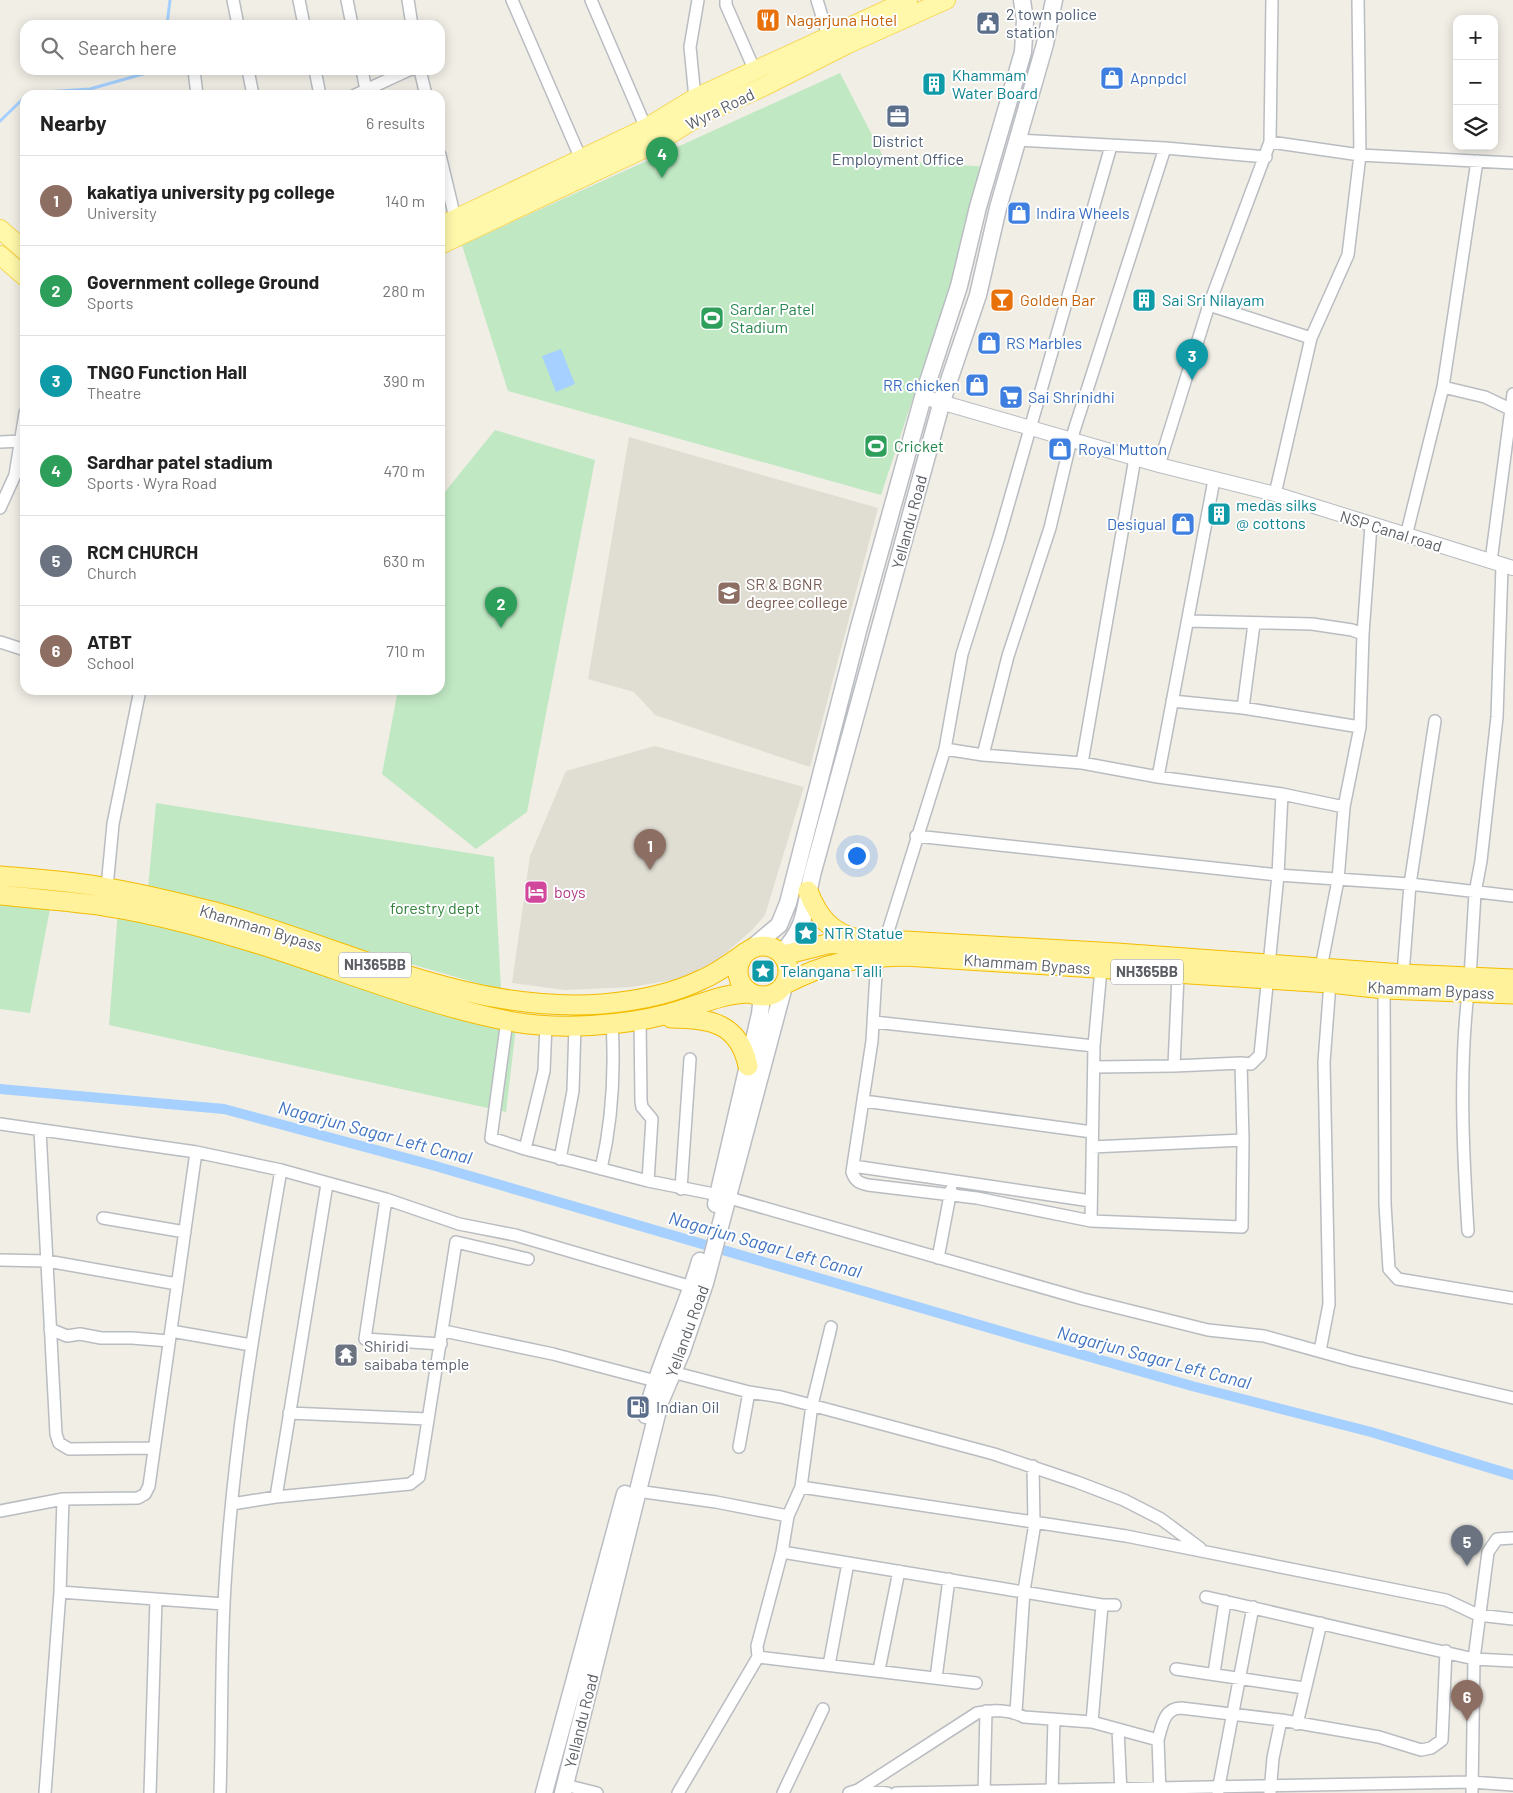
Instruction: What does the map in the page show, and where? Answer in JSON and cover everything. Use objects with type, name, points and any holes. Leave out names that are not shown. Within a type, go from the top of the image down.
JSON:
[{"type":"highway","name":"Khammam Bypass","points":[[0,876],[107,887],[216,912],[410,977],[454,990],[516,1002],[582,1005],[632,1001],[657,996],[704,979],[749,950]]},
{"type":"highway","points":[[808,891],[821,919],[830,927],[843,935],[879,947]]},
{"type":"highway","name":"Khammam Bypass","points":[[0,895],[105,906],[168,918],[261,945],[454,1008],[506,1020],[574,1025],[612,1023],[664,1014],[732,995],[756,994]]},
{"type":"highway","name":"Khammam Bypass","points":[[783,954],[827,944],[1117,953],[1268,972],[1325,975],[1403,974],[1513,994]]},
{"type":"highway","name":"NH365BB","points":[[749,950],[768,946],[783,954]]},
{"type":"highway","name":"Khammam Bypass","points":[[784,985],[828,964],[879,947],[905,956],[1178,975],[1268,972]]},
{"type":"highway","points":[[749,950],[738,965],[738,973],[744,988],[756,994]]},
{"type":"highway","points":[[783,954],[789,969],[784,985]]},
{"type":"highway","name":"Khammam Bypass","points":[[1325,975],[1384,988],[1469,986],[1513,979]]},
{"type":"highway","name":"NH365BB","points":[[756,994],[774,994],[784,985]]},
{"type":"highway","points":[[640,1019],[687,1018],[715,1023],[735,1036],[742,1045],[748,1066]]},
{"type":"main road","name":"Wyra Road","points":[[447,222],[646,128],[695,98],[828,36],[888,5],[908,0]]},
{"type":"main road","name":"Wyra Road","points":[[445,244],[654,144],[703,114],[763,87],[848,44],[946,0]]},
{"type":"main road","name":"Yellandu Road","points":[[749,950],[779,925],[788,903],[859,627],[922,398],[959,286],[978,207],[1023,52],[1025,21],[1022,0]]},
{"type":"main road","name":"Yellandu Road","points":[[783,954],[797,936],[805,915],[808,891],[942,401],[978,295],[998,208],[1045,44],[1054,0]]},
{"type":"main road","points":[[0,229],[20,247]]},
{"type":"main road","points":[[0,255],[20,273]]},
{"type":"main road","name":"Yellandu Road","points":[[544,1793],[665,1379],[682,1351],[698,1282],[784,985]]},
{"type":"main road","name":"Yellandu Road","points":[[724,1197],[748,1066],[760,1014],[756,994]]},
{"type":"main road","name":"Yellandu Road","points":[[564,1789],[665,1379]]},
{"type":"street","points":[[233,0],[237,20]]},
{"type":"street","points":[[299,0],[303,20]]},
{"type":"street","points":[[347,0],[351,20]]},
{"type":"street","points":[[408,0],[411,20]]},
{"type":"street","points":[[512,0],[581,159]]},
{"type":"street","points":[[591,0],[646,128]]},
{"type":"street","points":[[695,98],[690,47],[698,0]]},
{"type":"street","points":[[726,0],[726,5],[755,71]]},
{"type":"street","points":[[818,0],[828,36]]},
{"type":"street","points":[[1159,465],[1209,305],[1270,142],[1272,0]]},
{"type":"street","points":[[1275,494],[1311,338],[1348,255],[1360,155],[1358,0]]},
{"type":"street","points":[[195,75],[196,90]]},
{"type":"street","points":[[249,75],[252,90]]},
{"type":"street","points":[[316,75],[319,90]]},
{"type":"street","points":[[363,75],[366,90]]},
{"type":"street","points":[[370,90],[399,75]]},
{"type":"street","points":[[421,75],[425,90]]},
{"type":"street","points":[[1017,140],[1266,156]]},
{"type":"street","points":[[1270,142],[1360,155],[1513,164]]},
{"type":"street","points":[[1111,146],[1030,428],[962,654],[945,749],[879,947],[874,1022],[864,1101],[852,1172],[859,1183],[977,1198],[1091,1221],[1242,1227],[1243,1140],[1241,1063]]},
{"type":"street","points":[[983,755],[1008,656],[1050,528],[1071,440],[1164,148]]},
{"type":"street","points":[[1406,536],[1443,388],[1477,161]]},
{"type":"street","points":[[445,203],[447,222]]},
{"type":"street","points":[[1209,305],[1311,338]]},
{"type":"street","points":[[1443,388],[1485,397],[1510,409]]},
{"type":"street","points":[[1468,1231],[1463,1151],[1463,1032],[1469,986],[1475,893],[1481,860],[1497,717],[1502,565],[1510,448],[1510,409],[1513,394]]},
{"type":"street","name":"NSP Canal road","points":[[922,398],[942,401],[1214,480],[1275,494],[1502,565]]},
{"type":"street","points":[[0,442],[20,441]]},
{"type":"street","points":[[0,508],[15,475],[20,451]]},
{"type":"street","points":[[1082,763],[1135,458]]},
{"type":"street","points":[[1158,777],[1214,480]]},
{"type":"street","points":[[1320,1351],[1329,1304],[1324,1062],[1325,975],[1338,880],[1344,808],[1360,727],[1363,634],[1370,525]]},
{"type":"street","points":[[1188,621],[1312,624],[1352,630],[1363,634]]},
{"type":"street","points":[[1243,708],[1254,624]]},
{"type":"street","points":[[0,642],[20,648]]},
{"type":"street","points":[[107,887],[113,824],[139,695]]},
{"type":"street","points":[[1172,701],[1243,708],[1360,727]]},
{"type":"street","points":[[1403,974],[1410,884],[1435,721]]},
{"type":"street","points":[[945,749],[983,755],[1082,763],[1158,777],[1282,794],[1344,808]]},
{"type":"street","points":[[1094,1068],[1252,1064],[1260,1055],[1278,875],[1282,794]]},
{"type":"street","points":[[916,836],[1278,875],[1410,884],[1513,896]]},
{"type":"street","points":[[1091,1221],[1094,1046],[1101,969]]},
{"type":"street","points":[[1174,1066],[1178,975]]},
{"type":"street","points":[[1384,988],[1385,1204],[1389,1269],[1398,1279],[1513,1298]]},
{"type":"street","points":[[640,1019],[641,1101],[642,1108],[652,1119],[648,1181]]},
{"type":"street","points":[[506,1020],[492,1138],[560,1159],[648,1181],[724,1197],[1083,1298],[1208,1330],[1264,1336],[1513,1398]]},
{"type":"street","points":[[874,1022],[1094,1046]]},
{"type":"street","points":[[601,1169],[608,1141],[612,1023]]},
{"type":"street","points":[[525,1149],[544,1071],[546,1024]]},
{"type":"street","points":[[560,1159],[573,1091],[574,1025]]},
{"type":"street","points":[[681,1188],[690,1060]]},
{"type":"street","points":[[864,1101],[1092,1132]]},
{"type":"street","points":[[0,1124],[196,1152],[282,1170],[386,1199],[459,1224],[515,1235],[698,1282]]},
{"type":"street","points":[[40,1130],[56,1434],[59,1443],[69,1449],[154,1448]]},
{"type":"street","points":[[1092,1147],[1243,1140]]},
{"type":"street","points":[[0,1511],[63,1499],[138,1498],[145,1494],[154,1448],[196,1152]]},
{"type":"street","points":[[853,1166],[1091,1202]]},
{"type":"street","points":[[220,1793],[224,1604],[232,1504],[251,1345],[282,1170]]},
{"type":"street","points":[[938,1258],[952,1181]]},
{"type":"street","points":[[276,1497],[327,1184]]},
{"type":"street","points":[[386,1199],[364,1339],[441,1344]]},
{"type":"street","points":[[103,1218],[185,1232]]},
{"type":"street","points":[[232,1504],[276,1497],[410,1484],[419,1477],[427,1418],[444,1331],[459,1224]]},
{"type":"street","points":[[456,1242],[528,1259]]},
{"type":"street","points":[[0,1260],[47,1261],[177,1284]]},
{"type":"street","points":[[678,1793],[758,1657],[758,1646],[782,1552],[788,1516],[802,1487],[812,1405],[831,1327]]},
{"type":"street","points":[[50,1329],[67,1336],[80,1334],[101,1338],[170,1336],[251,1345]]},
{"type":"street","points":[[444,1331],[665,1379],[781,1397],[1033,1466],[1124,1500],[1161,1519],[1204,1551]]},
{"type":"street","points":[[739,1448],[749,1392]]},
{"type":"street","points":[[289,1412],[427,1418]]},
{"type":"street","points":[[1016,1712],[1024,1591],[1035,1523],[1033,1466]]},
{"type":"street","points":[[802,1487],[1126,1536],[1446,1600],[1478,1615],[1513,1619]]},
{"type":"street","points":[[637,1491],[716,1502],[788,1516]]},
{"type":"street","points":[[44,1793],[60,1592],[63,1499]]},
{"type":"street","points":[[1471,1788],[1474,1659],[1478,1615],[1488,1552],[1496,1539],[1513,1538]]},
{"type":"street","points":[[782,1552],[1115,1606]]},
{"type":"street","points":[[829,1666],[848,1563]]},
{"type":"street","points":[[880,1670],[898,1571]]},
{"type":"street","points":[[936,1678],[949,1579]]},
{"type":"street","points":[[60,1592],[224,1604]]},
{"type":"street","points":[[1206,1597],[1474,1659],[1513,1661]]},
{"type":"street","points":[[150,1793],[156,1599]]},
{"type":"street","points":[[1214,1673],[1225,1601]]},
{"type":"street","points":[[1092,1722],[1102,1605]]},
{"type":"street","points":[[1218,1790],[1241,1678],[1253,1607]]},
{"type":"street","points":[[1298,1724],[1304,1688],[1321,1623]]},
{"type":"street","points":[[1160,1790],[1158,1740],[1165,1715],[1174,1708],[1281,1720],[1379,1737],[1421,1750],[1438,1744],[1442,1740],[1446,1651]]},
{"type":"street","points":[[758,1657],[880,1670],[976,1683]]},
{"type":"street","points":[[1176,1669],[1214,1673],[1304,1688]]},
{"type":"street","points":[[783,1793],[824,1709]]},
{"type":"street","points":[[984,1792],[986,1711]]},
{"type":"street","points":[[854,1791],[977,1712],[1016,1712],[1024,1717],[1092,1722],[1158,1740]]},
{"type":"street","points":[[1052,1791],[1054,1719]]},
{"type":"street","points":[[1269,1790],[1281,1720]]},
{"type":"street","points":[[1118,1728],[1121,1790]]},
{"type":"street","points":[[896,1793],[1471,1788],[1513,1785]]},
{"type":"street","points":[[564,1789],[597,1793]]},
{"type":"street","points":[[854,1791],[882,1792]]},
{"type":"shaded area","name":"SR & BGNR degree college","points":[[629,437],[878,508],[810,767],[655,715],[634,692],[588,679]]},
{"type":"shaded area","points":[[655,746],[804,787],[765,915],[751,931],[714,963],[679,979],[631,987],[565,990],[512,983],[530,856],[566,771]]},
{"type":"green space","name":"Sardar Patel Stadium","points":[[840,73],[885,160],[989,167],[881,495],[508,391],[462,245]]},
{"type":"green space","points":[[495,430],[595,460],[527,812],[476,849],[382,774],[397,695],[445,695],[445,492]]},
{"type":"green space","name":"forestry dept","points":[[156,803],[494,857],[501,990],[148,888]]},
{"type":"green space","points":[[0,905],[50,909],[30,1013],[0,1009]]},
{"type":"green space","points":[[118,910],[516,1027],[506,1112],[109,1025]]},
{"type":"water","points":[[561,349],[575,384],[556,392],[542,356]]},
{"type":"waterway","points":[[168,20],[170,0]]},
{"type":"waterway","points":[[75,90],[90,89],[139,75]]},
{"type":"waterway","points":[[0,121],[20,102]]},
{"type":"waterway","name":"Nagarjun Sagar Left Canal","points":[[0,1089],[224,1109],[432,1165],[1017,1336],[1192,1386],[1371,1432],[1513,1475]]},
{"type":"place","name":"Nagarjuna Hotel","points":[[768,20]]},
{"type":"place","name":"2 town police station","points":[[988,23]]},
{"type":"place","name":"Apnpdcl","points":[[1112,78]]},
{"type":"place","name":"Khammam Water Board","points":[[934,84]]},
{"type":"place","name":"District Employment Office","points":[[898,116]]},
{"type":"place","name":"Sardhar patel stadium","points":[[662,178]]},
{"type":"place","name":"Indira Wheels","points":[[1019,213]]},
{"type":"place","name":"Golden Bar","points":[[1002,300]]},
{"type":"place","name":"Sai Sri Nilayam","points":[[1144,300]]},
{"type":"place","name":"Sardar Patel Stadium","points":[[712,318]]},
{"type":"place","name":"RS Marbles","points":[[989,343]]},
{"type":"place","name":"TNGO Function Hall","points":[[1192,380]]},
{"type":"place","name":"RR chicken","points":[[977,385]]},
{"type":"place","name":"Sai Shrinidhi","points":[[1011,397]]},
{"type":"place","name":"Cricket","points":[[876,446]]},
{"type":"place","name":"Royal Mutton","points":[[1060,449]]},
{"type":"place","name":"medas silks @ cottons","points":[[1219,514]]},
{"type":"place","name":"Desigual","points":[[1183,524]]},
{"type":"place","name":"SR & BGNR degree college","points":[[729,593]]},
{"type":"place","name":"Government college Ground","points":[[501,628]]},
{"type":"place","name":"kakatiya university pg college","points":[[650,870]]},
{"type":"place","name":"boys","points":[[536,892]]},
{"type":"place","name":"NTR Statue","points":[[806,933]]},
{"type":"place","name":"Telangana Talli","points":[[763,971]]},
{"type":"place","name":"Shiridi saibaba temple","points":[[346,1355]]},
{"type":"place","name":"Indian Oil","points":[[638,1407]]},
{"type":"place","name":"RCM CHURCH","points":[[1467,1566]]},
{"type":"place","name":"ATBT","points":[[1467,1721]]}]
